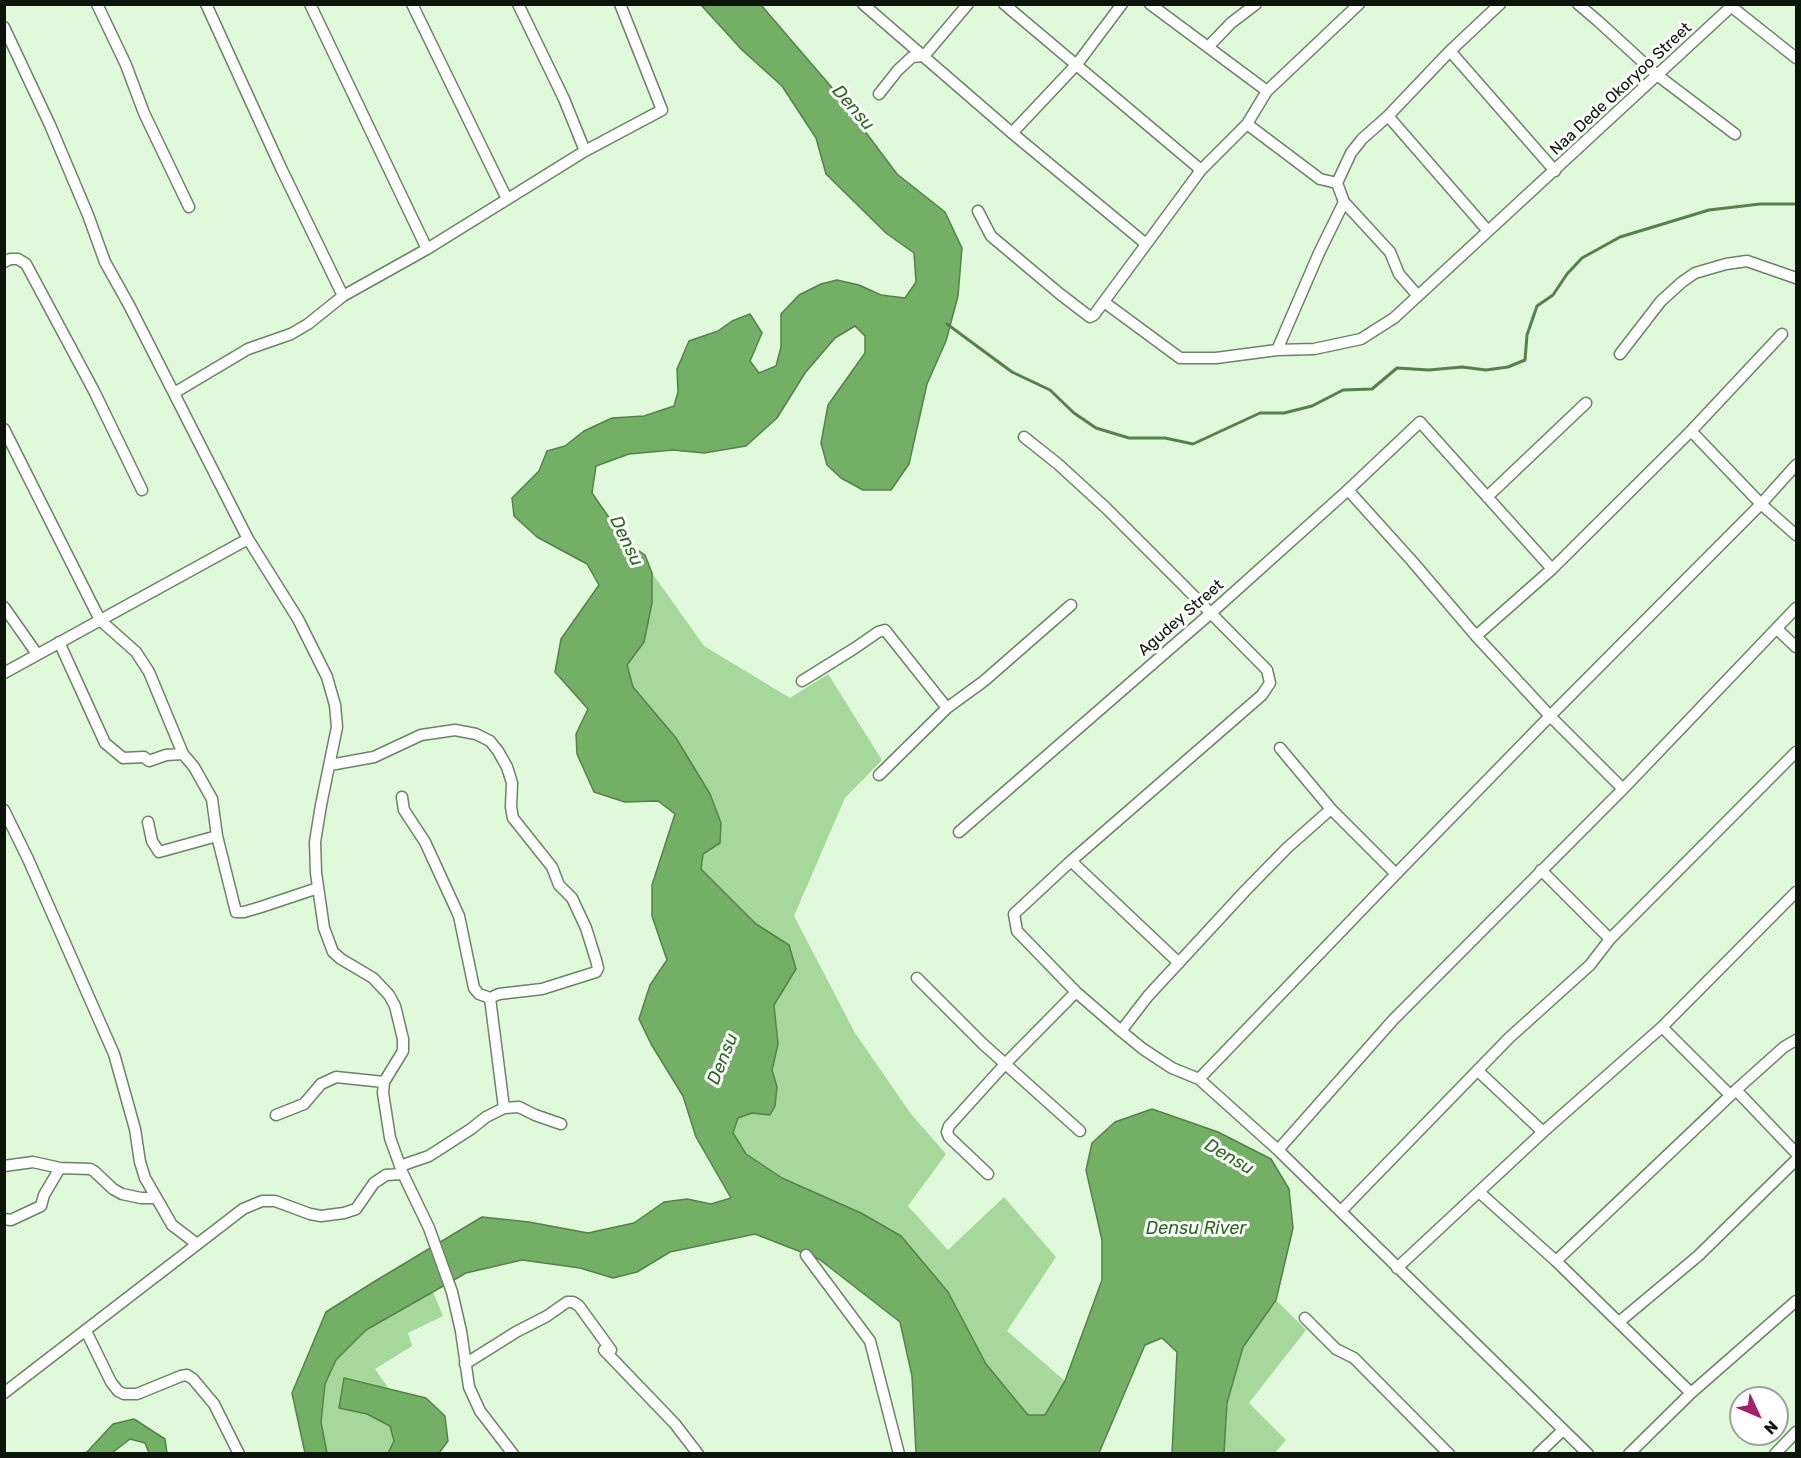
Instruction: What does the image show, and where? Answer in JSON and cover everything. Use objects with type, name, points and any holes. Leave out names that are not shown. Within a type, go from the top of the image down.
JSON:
[{"type":"street","points":[[97,4],[189,207]]},
{"type":"street","points":[[206,4],[343,296]]},
{"type":"street","points":[[310,4],[427,249]]},
{"type":"street","points":[[412,4],[507,199]]},
{"type":"street","points":[[518,4],[564,99],[585,151]]},
{"type":"street","points":[[174,393],[248,349],[291,334],[308,324],[343,296],[427,249],[585,151],[662,110],[620,4]]},
{"type":"street","points":[[863,4],[1012,133],[1146,244]]},
{"type":"street","points":[[879,94],[912,57],[924,56],[968,4]]},
{"type":"street","points":[[1004,4],[1201,170]]},
{"type":"street","points":[[1012,133],[1077,64],[1122,4]]},
{"type":"street","points":[[1150,4],[1267,91]]},
{"type":"street","points":[[1208,47],[1256,4]]},
{"type":"street","points":[[978,211],[991,236],[1090,317],[1094,315],[1201,170],[1247,124],[1267,91],[1359,4]]},
{"type":"street","points":[[1418,296],[1399,274],[1390,252],[1344,202],[1337,183],[1351,153],[1362,139],[1500,4]]},
{"type":"street","points":[[1578,4],[1657,75],[1736,134]]},
{"type":"street","points":[[1731,5],[1797,58]]},
{"type":"street","name":"Naa Dede Okoryoo Street","points":[[1104,302],[1180,358],[1216,358],[1277,350],[1314,349],[1361,339],[1394,318],[1555,171],[1731,5]]},
{"type":"street","points":[[4,27],[50,125],[105,262],[129,304],[248,539],[298,619],[327,677],[335,705],[337,727],[315,842],[318,888],[324,928],[333,952],[373,978],[389,995],[395,1006],[404,1051],[384,1082],[383,1093],[390,1138],[429,1228],[452,1292],[461,1331],[469,1387],[480,1411],[513,1454]]},
{"type":"street","points":[[1450,51],[1555,171]]},
{"type":"street","points":[[1388,116],[1488,231]]},
{"type":"street","points":[[1247,124],[1320,179],[1337,183]]},
{"type":"street","points":[[1277,350],[1344,202]]},
{"type":"street","points":[[4,262],[18,259],[26,264],[94,391],[142,490]]},
{"type":"street","points":[[1620,354],[1661,301],[1695,273],[1747,261],[1797,278]]},
{"type":"street","points":[[1476,636],[1552,569],[1691,431],[1782,334]]},
{"type":"street","points":[[1552,569],[1487,497],[1586,403]]},
{"type":"street","name":"Agudey Street","points":[[959,832],[1211,613],[1348,490],[1419,422],[1487,497]]},
{"type":"street","points":[[4,429],[100,620],[136,652],[149,672],[183,754],[194,767],[212,799],[217,836],[236,912],[244,912],[318,888]]},
{"type":"street","points":[[1691,431],[1761,504],[1797,535]]},
{"type":"street","points":[[1024,437],[1058,464],[1106,508],[1267,670],[1270,683],[1262,695],[1071,861],[1014,914],[1017,931],[1076,992],[1143,1050],[1172,1068],[1199,1079],[1278,1150],[1342,1210],[1397,1268],[1588,1454]]},
{"type":"street","points":[[1199,1079],[1396,874],[1797,465]]},
{"type":"street","points":[[1348,490],[1476,636],[1550,716],[1623,789]]},
{"type":"street","points":[[4,673],[248,539]]},
{"type":"street","points":[[879,775],[947,708],[984,681],[1071,605]]},
{"type":"street","points":[[4,607],[38,654]]},
{"type":"street","points":[[1278,1150],[1393,1020],[1623,789],[1797,608]]},
{"type":"street","points":[[1777,629],[1797,648]]},
{"type":"street","points":[[801,681],[878,632],[885,630],[947,708]]},
{"type":"street","points":[[59,642],[105,743],[123,758],[144,756],[149,761],[166,755],[183,754]]},
{"type":"street","points":[[330,765],[374,757],[421,735],[455,730],[476,734],[490,741],[507,767],[512,783],[513,818],[552,867],[559,885],[573,898],[586,928],[598,968],[596,972],[542,989],[499,994],[490,998],[479,994],[474,988],[459,916],[425,842],[404,810],[402,797]]},
{"type":"street","points":[[1280,748],[1331,809],[1396,874]]},
{"type":"street","points":[[1342,1210],[1509,1038],[1590,965],[1610,939],[1797,752]]},
{"type":"street","points":[[1121,1031],[1148,996],[1287,848],[1331,809]]},
{"type":"street","points":[[4,810],[110,1046],[135,1130],[145,1178],[172,1225],[196,1244]]},
{"type":"street","points":[[148,822],[152,841],[159,852],[217,836]]},
{"type":"street","points":[[1071,861],[1179,963]]},
{"type":"street","points":[[1541,870],[1610,939]]},
{"type":"street","points":[[1397,1268],[1543,1132],[1662,1028],[1797,892]]},
{"type":"street","points":[[917,978],[983,1044],[1080,1131]]},
{"type":"street","points":[[988,1174],[949,1137],[947,1132],[949,1126],[1006,1063],[1076,992]]},
{"type":"street","points":[[490,998],[504,1108]]},
{"type":"street","points":[[1662,1028],[1797,1153]]},
{"type":"street","points":[[1556,1261],[1733,1092],[1784,1047],[1797,1040]]},
{"type":"street","points":[[1478,1071],[1543,1132]]},
{"type":"street","points":[[276,1115],[304,1104],[321,1084],[336,1077],[384,1082]]},
{"type":"street","points":[[4,1393],[226,1221],[253,1204],[275,1201],[321,1216],[344,1213],[356,1209],[374,1183],[386,1175],[402,1170],[429,1156],[486,1117],[504,1108],[519,1107],[561,1125]]},
{"type":"street","points":[[1618,1322],[1698,1256],[1797,1160]]},
{"type":"street","points":[[4,1166],[33,1162],[60,1168],[90,1169],[122,1194],[156,1198]]},
{"type":"street","points":[[4,1219],[11,1220],[40,1206],[60,1168]]},
{"type":"street","points":[[1479,1191],[1556,1261],[1690,1393]]},
{"type":"street","points":[[806,1255],[870,1341],[899,1454]]},
{"type":"street","points":[[465,1364],[567,1302],[573,1302],[579,1306],[608,1350],[675,1424],[698,1454]]},
{"type":"street","points":[[1629,1454],[1690,1393],[1797,1302]]},
{"type":"street","points":[[1787,1310],[1797,1319]]},
{"type":"street","points":[[1305,1318],[1336,1349],[1354,1358],[1449,1454]]},
{"type":"street","points":[[87,1330],[111,1382],[118,1391],[124,1394],[137,1394],[181,1376],[187,1375],[193,1379],[214,1404],[239,1454]]},
{"type":"street","points":[[1538,1454],[1563,1430]]},
{"type":"street","points":[[1775,1454],[1797,1432]]},
{"type":"shaded area","points":[[652,573],[704,646],[790,698],[828,674],[882,760],[845,798],[794,916],[855,1033],[911,1114],[946,1154],[908,1206],[948,1250],[1004,1197],[1056,1257],[1007,1331],[1065,1381],[1045,1416],[1028,1415],[986,1364],[948,1292],[901,1236],[861,1213],[782,1178],[746,1154],[733,1133],[738,1118],[752,1113],[770,1115],[777,1087],[772,1070],[778,1044],[774,1005],[783,990],[788,945],[756,924],[701,869],[703,854],[720,843],[721,823],[710,794],[676,738],[633,688],[627,665],[644,641],[652,603]]},
{"type":"shaded area","points":[[433,1292],[443,1316],[408,1333],[412,1346],[375,1369],[389,1389],[344,1378],[339,1408],[367,1414],[390,1426],[394,1441],[388,1453],[327,1453],[321,1422],[325,1384],[336,1360],[366,1330]]},
{"type":"shaded area","points":[[1276,1300],[1306,1330],[1249,1403],[1286,1440],[1275,1453],[1224,1454],[1227,1403],[1243,1347]]},
{"type":"water","points":[[701,5],[761,5],[834,90],[897,174],[945,212],[962,248],[958,296],[946,341],[927,384],[909,464],[891,490],[863,490],[841,478],[827,465],[821,443],[828,405],[865,353],[865,336],[855,326],[835,338],[805,373],[777,418],[746,446],[704,453],[673,450],[629,454],[596,466],[592,493],[626,542],[645,555],[652,573],[652,603],[644,642],[627,665],[633,687],[676,738],[710,794],[721,823],[720,843],[703,854],[701,869],[756,924],[789,945],[796,969],[774,1005],[778,1044],[772,1070],[777,1087],[775,1106],[770,1115],[752,1113],[738,1118],[733,1133],[746,1154],[782,1178],[861,1213],[901,1236],[948,1292],[986,1364],[1028,1415],[1045,1415],[1065,1381],[1102,1280],[1102,1240],[1086,1170],[1092,1143],[1115,1122],[1152,1109],[1218,1132],[1271,1159],[1289,1189],[1293,1228],[1276,1300],[1243,1347],[1227,1403],[1224,1453],[1172,1453],[1177,1352],[1162,1338],[1145,1345],[1099,1453],[916,1453],[912,1376],[900,1322],[819,1259],[755,1234],[670,1252],[637,1272],[613,1278],[580,1268],[522,1260],[466,1273],[366,1330],[336,1360],[325,1384],[321,1422],[327,1453],[305,1453],[292,1393],[326,1312],[482,1217],[529,1222],[588,1233],[634,1223],[664,1202],[687,1199],[711,1204],[731,1198],[696,1137],[683,1096],[651,1044],[639,1019],[650,985],[667,960],[652,916],[652,885],[675,814],[658,801],[625,802],[594,792],[577,754],[576,734],[588,709],[555,672],[561,639],[599,585],[587,564],[537,537],[514,516],[512,498],[539,471],[547,451],[565,446],[584,431],[612,418],[644,416],[674,406],[678,392],[677,369],[689,341],[718,331],[732,321],[750,314],[762,333],[750,361],[759,373],[776,366],[781,347],[781,314],[799,295],[821,284],[837,280],[859,285],[881,295],[905,298],[916,282],[914,253],[886,233],[826,174],[816,138],[782,86],[742,50]]},
{"type":"water","points":[[344,1378],[426,1398],[445,1416],[448,1441],[439,1453],[388,1453],[394,1441],[390,1426],[367,1414],[339,1408]]},
{"type":"water","points":[[134,1419],[165,1439],[167,1453],[149,1453],[145,1443],[130,1439],[112,1453],[82,1453],[87,1452],[113,1424]]},
{"type":"waterway","points":[[947,324],[1012,372],[1050,390],[1074,413],[1096,428],[1129,438],[1165,438],[1193,444],[1260,413],[1284,413],[1312,406],[1343,390],[1372,389],[1397,368],[1429,370],[1462,367],[1486,370],[1508,367],[1525,360],[1527,335],[1537,306],[1553,295],[1567,274],[1582,258],[1620,237],[1709,210],[1760,204],[1796,204]]},
{"type":"water label","name":"Densu","points":[[853,108]]},
{"type":"water label","name":"Densu","points":[[626,541]]},
{"type":"water label","name":"Densu","points":[[723,1059]]},
{"type":"water label","name":"Densu","points":[[1229,1157]]},
{"type":"water label","name":"Densu River","points":[[1196,1229]]}]
